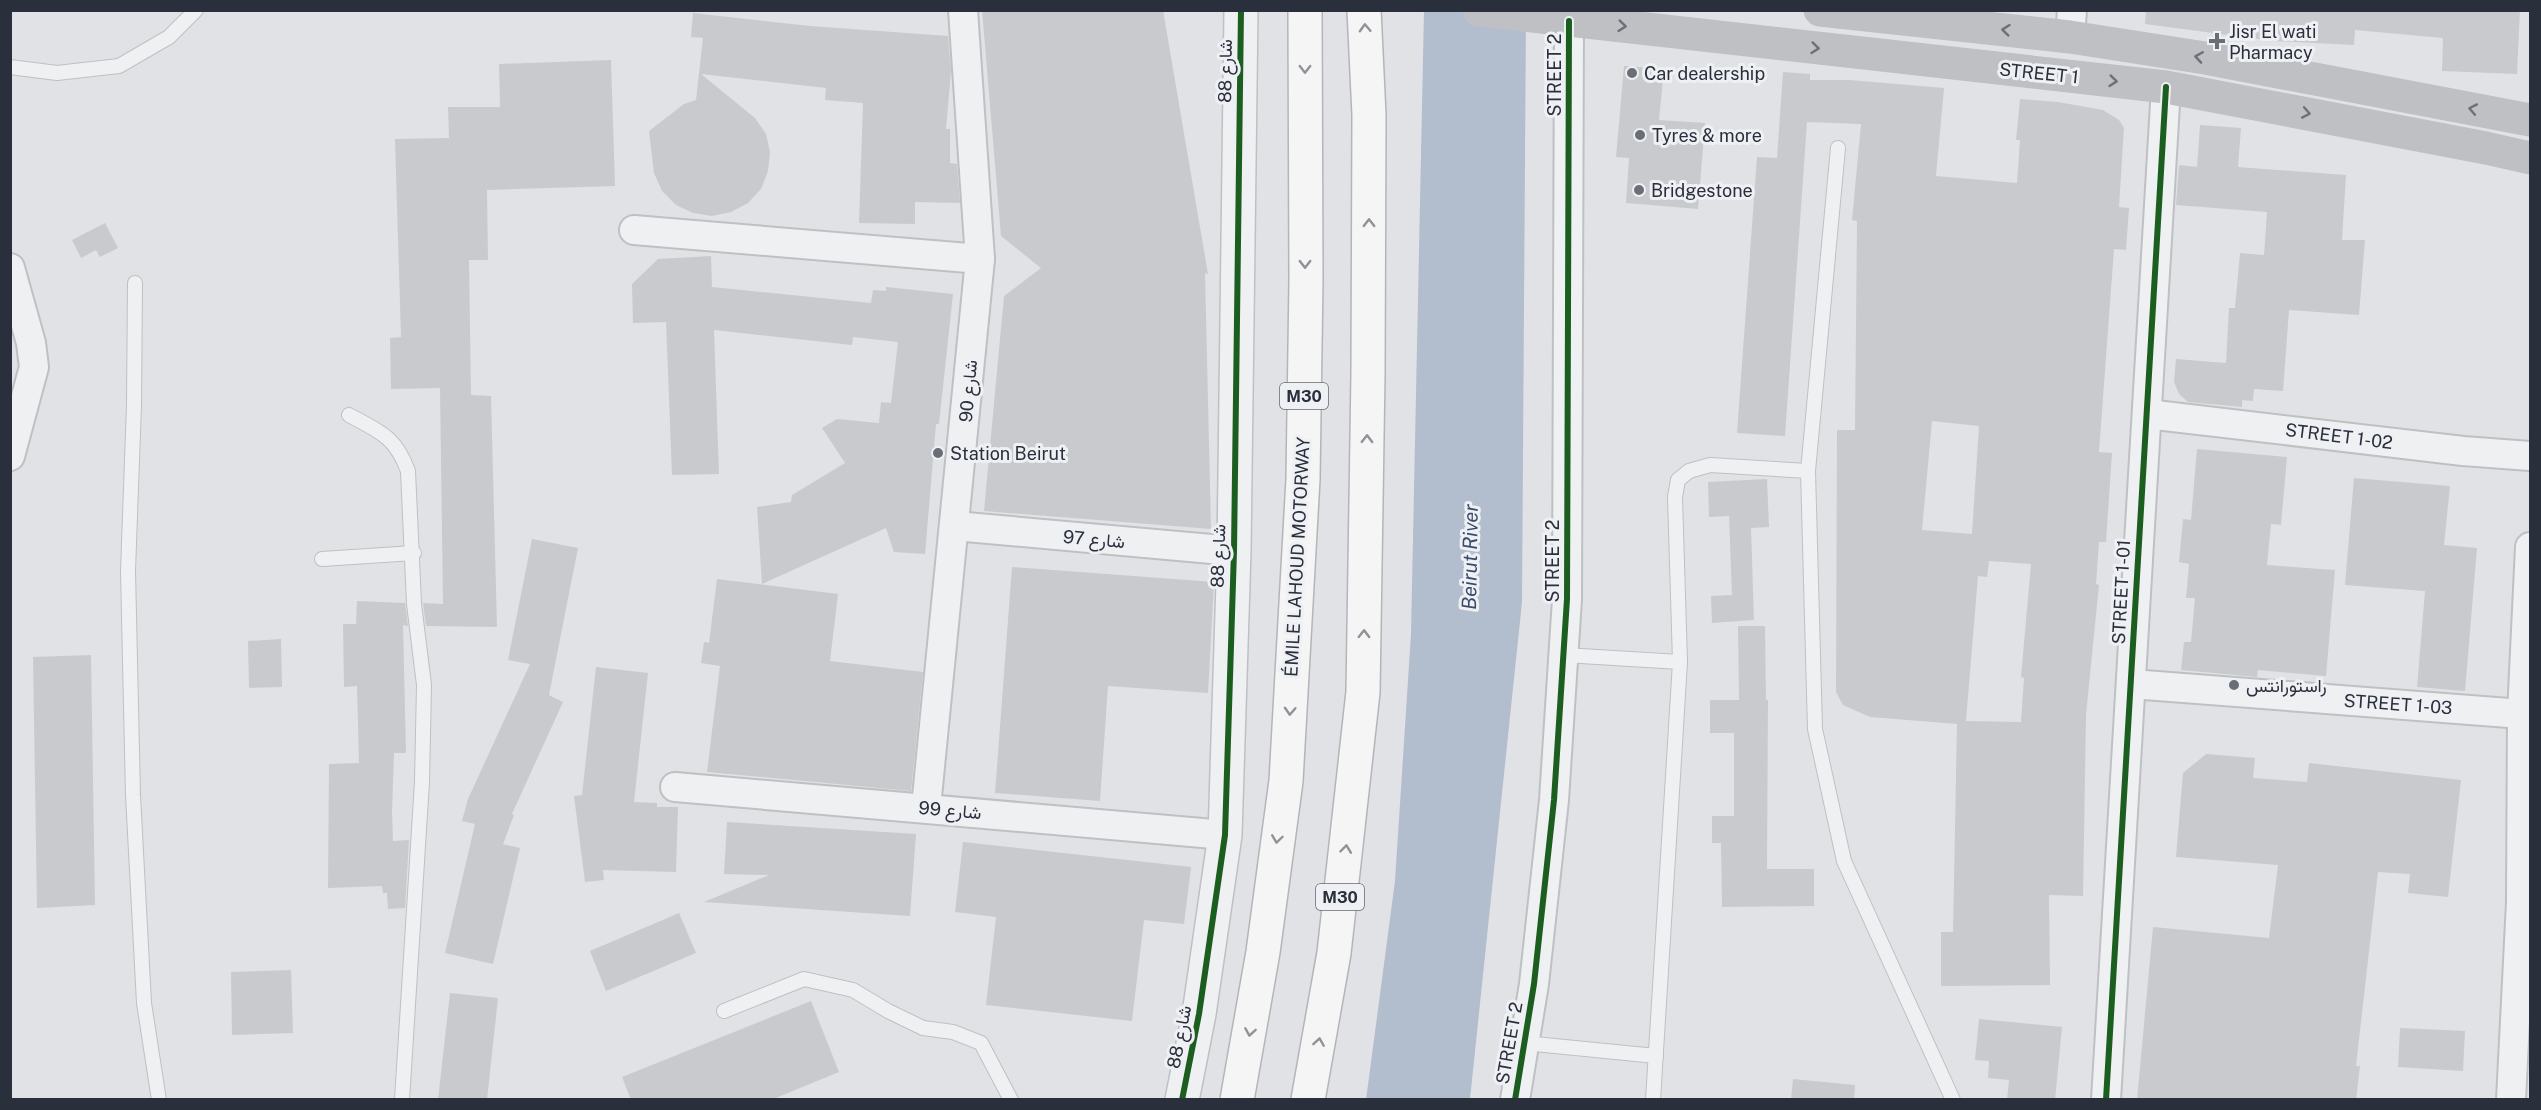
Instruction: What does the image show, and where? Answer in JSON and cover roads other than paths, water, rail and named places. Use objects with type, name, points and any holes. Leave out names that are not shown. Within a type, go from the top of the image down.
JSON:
[{"type":"highway","name":"ÉMILE LAHOUD MOTORWAY","points":[[1237,1100],[1263,952],[1286,781],[1303,479],[1305,10]]},
{"type":"highway","name":"M30","points":[[1308,1100],[1334,953],[1362,692],[1369,115],[1364,10]]},
{"type":"main road","name":"STREET 1","points":[[1479,10],[2166,87],[2530,158]]},
{"type":"main road","points":[[1820,10],[2071,24],[2205,58],[2530,120]]},
{"type":"street","name":"شارع 90","points":[[926,807],[980,259],[963,10]]},
{"type":"street","name":"شارع 88","points":[[1182,1100],[1199,1014],[1225,835],[1234,551],[1241,10]]},
{"type":"street","name":"STREET 2","points":[[1515,1100],[1534,984],[1554,800],[1567,599],[1556,19]]},
{"type":"street","name":"STREET 1-01","points":[[2106,1100],[2166,87]]},
{"type":"street","points":[[634,230],[980,259]]},
{"type":"street","points":[[10,267],[31,343],[34,367],[10,456]]},
{"type":"street","name":"STREET 1-02","points":[[2147,414],[2452,450],[2530,456]]},
{"type":"street","name":"شارع 97","points":[[955,526],[1234,551]]},
{"type":"street","points":[[2511,1100],[2521,902],[2522,714],[2530,547]]},
{"type":"street","name":"STREET 1-03","points":[[2131,684],[2522,714]]},
{"type":"street","name":"شارع 99","points":[[675,787],[926,807],[1225,835]]},
{"type":"lane","points":[[10,67],[57,73],[119,66],[169,37],[196,10]]},
{"type":"lane","points":[[1838,148],[1808,471],[1815,729],[1844,861],[1953,1100]]},
{"type":"lane","points":[[135,283],[134,405],[128,571],[133,795],[144,1003],[159,1100]]},
{"type":"lane","points":[[349,415],[384,434],[400,451],[408,471],[414,552],[414,604],[424,685],[422,782],[402,1100]]},
{"type":"lane","points":[[1653,1100],[1680,662],[1675,497],[1678,480],[1689,471],[1710,465],[1808,471]]},
{"type":"lane","points":[[322,559],[414,552]]},
{"type":"lane","points":[[1564,656],[1680,662]]},
{"type":"lane","points":[[724,1011],[804,979],[853,990],[923,1028],[953,1032],[981,1043],[1011,1100]]},
{"type":"lane","points":[[1524,1043],[1656,1056]]},
{"type":"water","name":"Beirut River","points":[[1424,11],[1526,11],[1522,602],[1470,1099],[1366,1100],[1395,881],[1411,634]]},
{"type":"place","name":"Jisr El wati Pharmacy","points":[[2217,41]]},
{"type":"place","name":"Car dealership","points":[[1632,73]]},
{"type":"place","name":"Tyres & more","points":[[1640,135]]},
{"type":"place","name":"Bridgestone","points":[[1639,190]]},
{"type":"place","name":"Station Beirut","points":[[938,453]]},
{"type":"place","name":"راستورانتس","points":[[2234,685]]}]
